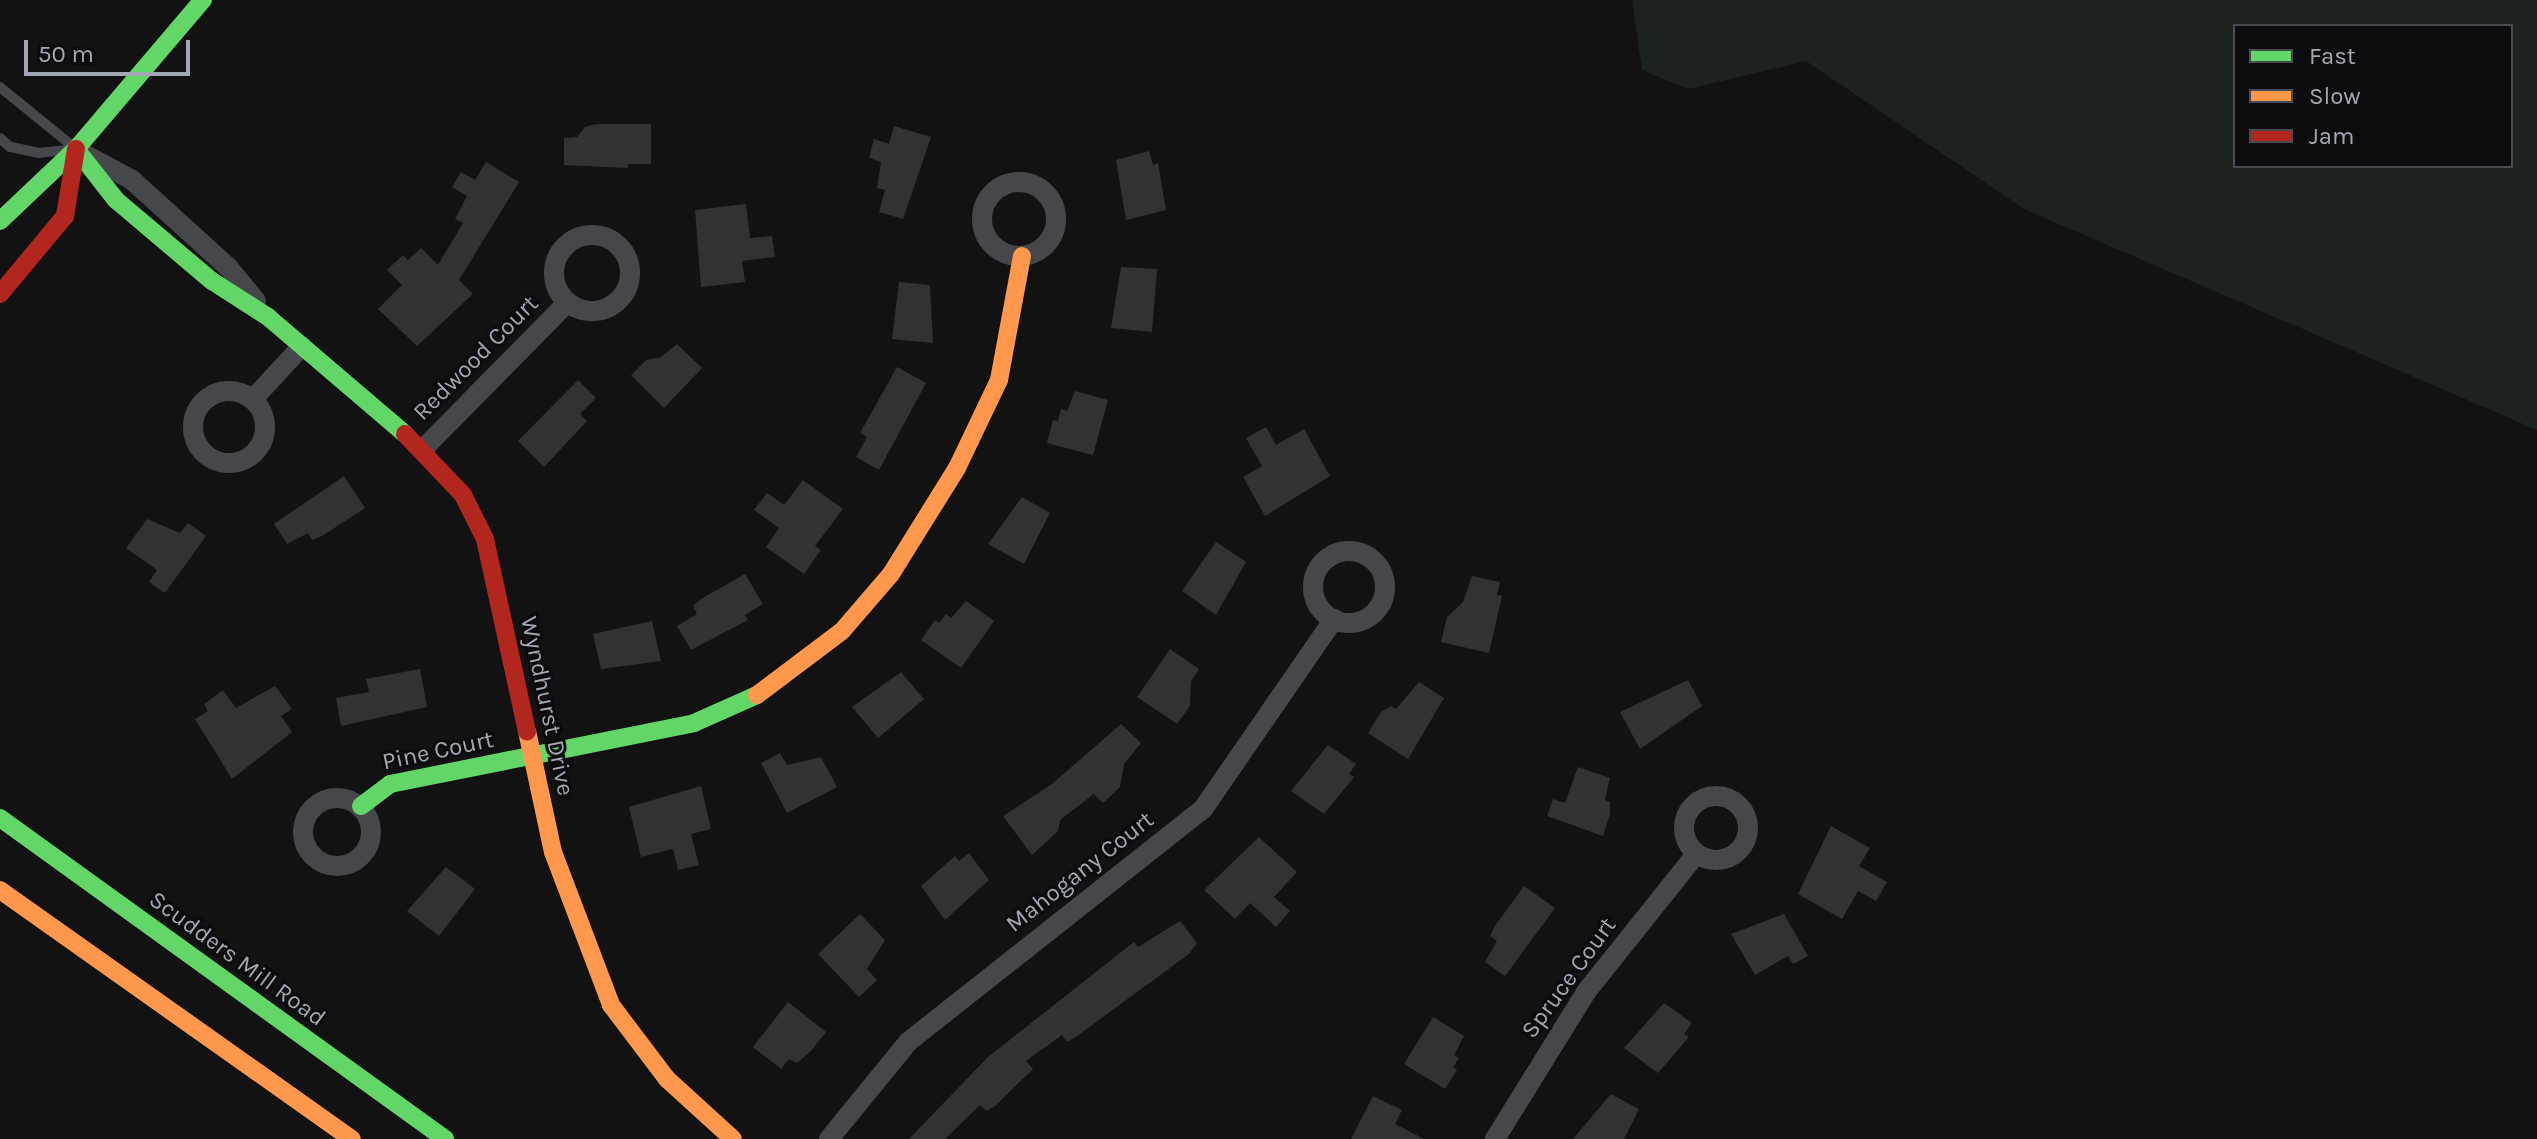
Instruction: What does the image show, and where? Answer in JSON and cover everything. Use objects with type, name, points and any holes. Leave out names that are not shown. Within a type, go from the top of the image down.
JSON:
[{"type":"street","points":[[0,221],[76,149],[203,0]]},
{"type":"street","points":[[0,294],[65,216],[76,149]]},
{"type":"street","name":"Wyndhurst Drive","points":[[76,149],[132,180],[228,267],[268,317],[423,449],[463,495],[485,539],[553,852],[611,1005],[667,1079],[733,1139]]},
{"type":"street","name":"Pine Court","points":[[361,806],[390,784],[694,723],[769,689],[842,631],[891,574],[975,431],[999,380],[1022,256]]},
{"type":"street","name":"Redwood Court","points":[[423,449],[567,303]]},
{"type":"street","points":[[253,399],[302,346]]},
{"type":"street","name":"Mahogany Court","points":[[829,1139],[908,1042],[1203,809],[1334,619]]},
{"type":"street","name":"Scudders Mill Road","points":[[0,818],[445,1139]]},
{"type":"street","name":"Spruce Court","points":[[1495,1139],[1586,992],[1696,854]]},
{"type":"street","points":[[0,890],[352,1139]]},
{"type":"lane","points":[[0,87],[76,149]]},
{"type":"lane","points":[[0,138],[10,147],[39,153],[76,149]]},
{"type":"shaded area","points":[[1632,0],[2537,0],[2537,430],[2024,209],[1806,61],[1688,89],[1642,70]]},
{"type":"building","points":[[596,124],[651,124],[651,164],[628,164],[628,168],[564,165],[564,138],[577,137],[585,127]]},
{"type":"building","points":[[894,126],[931,137],[903,219],[879,212],[885,190],[877,188],[881,162],[869,158],[874,139],[889,144]]},
{"type":"building","points":[[1149,151],[1153,165],[1158,163],[1166,210],[1126,220],[1116,160]]},
{"type":"building","points":[[486,162],[519,182],[459,280],[473,294],[417,346],[378,309],[402,285],[387,270],[403,255],[408,260],[421,248],[438,265],[463,223],[455,219],[467,196],[452,187],[461,172],[475,180]]},
{"type":"building","points":[[746,204],[750,238],[772,236],[775,257],[742,261],[745,282],[701,287],[695,210]]},
{"type":"building","points":[[1121,267],[1157,269],[1152,332],[1111,328]]},
{"type":"building","points":[[899,282],[930,285],[933,343],[892,339]]},
{"type":"building","points":[[677,344],[702,368],[664,408],[631,375],[646,360],[661,357]]},
{"type":"building","points":[[897,367],[926,383],[879,470],[856,457],[867,437],[860,433]]},
{"type":"building","points":[[578,380],[596,398],[580,414],[587,421],[544,467],[518,441]]},
{"type":"building","points":[[1075,391],[1108,400],[1093,455],[1047,443],[1053,420],[1058,421],[1061,409],[1067,411]]},
{"type":"building","points":[[1266,427],[1276,445],[1304,429],[1330,476],[1265,516],[1243,477],[1262,466],[1246,438]]},
{"type":"building","points":[[344,476],[365,508],[322,536],[312,540],[308,533],[287,544],[274,524]]},
{"type":"building","points":[[803,480],[843,509],[815,546],[821,550],[804,574],[766,547],[779,528],[754,510],[767,493],[784,505]]},
{"type":"building","points":[[1022,497],[1050,513],[1024,564],[988,544]]},
{"type":"building","points":[[147,519],[180,533],[188,523],[206,536],[165,593],[149,582],[157,570],[126,548]]},
{"type":"building","points":[[1216,542],[1246,562],[1216,615],[1182,591]]},
{"type":"building","points":[[745,574],[763,604],[745,615],[748,620],[691,650],[677,626],[697,614],[693,606],[701,599]]},
{"type":"building","points":[[1472,576],[1500,582],[1497,595],[1502,596],[1489,653],[1441,642],[1447,617],[1463,602]]},
{"type":"building","points":[[966,601],[994,621],[961,668],[921,640],[935,620],[939,623],[946,614],[951,618]]},
{"type":"building","points":[[652,621],[661,661],[601,669],[593,634]]},
{"type":"building","points":[[1170,649],[1199,669],[1191,681],[1190,706],[1177,724],[1137,697]]},
{"type":"building","points":[[420,669],[427,707],[341,726],[336,698],[369,692],[366,679]]},
{"type":"building","points":[[901,672],[924,699],[878,738],[852,707]]},
{"type":"building","points":[[1688,680],[1702,706],[1640,749],[1620,712]]},
{"type":"building","points":[[1419,682],[1444,698],[1408,759],[1368,733],[1381,712],[1391,706],[1396,709]]},
{"type":"building","points":[[275,686],[292,709],[281,716],[292,732],[232,779],[195,719],[208,711],[204,704],[223,690],[236,708]]},
{"type":"building","points":[[1121,724],[1141,743],[1124,764],[1120,787],[1103,803],[1094,794],[1060,820],[1058,831],[1032,855],[1003,816],[1052,784]]},
{"type":"building","points":[[1328,745],[1356,764],[1349,774],[1354,777],[1324,814],[1291,791]]},
{"type":"building","points":[[780,753],[787,765],[821,757],[837,787],[787,813],[761,763]]},
{"type":"building","points":[[1578,767],[1610,778],[1605,800],[1610,802],[1610,814],[1603,836],[1547,816],[1553,799],[1565,803]]},
{"type":"building","points":[[701,786],[711,829],[691,834],[699,865],[678,870],[673,849],[641,857],[629,807]]},
{"type":"building","points":[[1831,826],[1870,848],[1859,866],[1887,882],[1876,901],[1858,891],[1842,919],[1798,894]]},
{"type":"building","points":[[1259,837],[1297,872],[1274,897],[1290,911],[1276,927],[1250,903],[1235,919],[1204,890]]},
{"type":"building","points":[[969,853],[989,880],[945,920],[921,886],[955,856],[959,861]]},
{"type":"building","points":[[446,867],[475,889],[439,936],[407,911]]},
{"type":"building","points":[[1524,886],[1555,908],[1505,976],[1485,962],[1497,941],[1490,936]]},
{"type":"building","points":[[860,914],[885,940],[867,969],[877,980],[859,997],[818,954]]},
{"type":"building","points":[[1784,914],[1808,956],[1793,964],[1788,956],[1755,975],[1731,934]]},
{"type":"building","points":[[1180,921],[1197,943],[1189,954],[1077,1036],[1067,1042],[1062,1035],[1026,1061],[1033,1069],[995,1106],[987,1111],[980,1105],[945,1139],[909,1139],[988,1057],[1134,942],[1138,947]]},
{"type":"building","points":[[788,1002],[826,1032],[797,1063],[789,1059],[781,1069],[753,1047]]},
{"type":"building","points":[[1664,1003],[1692,1023],[1684,1034],[1689,1037],[1658,1073],[1624,1048]]},
{"type":"building","points":[[1433,1017],[1464,1036],[1454,1055],[1459,1058],[1453,1067],[1457,1070],[1445,1089],[1404,1064]]},
{"type":"building","points":[[1611,1094],[1639,1109],[1624,1139],[1573,1139]]},
{"type":"building","points":[[1373,1096],[1402,1110],[1395,1124],[1424,1139],[1351,1139]]},
{"type":"traffic: fast","points":[[0,221],[76,149],[203,0]]},
{"type":"traffic: fast","points":[[76,149],[116,200],[212,281],[268,317],[405,434]]},
{"type":"traffic: fast","points":[[361,806],[390,784],[694,723],[757,695]]},
{"type":"traffic: fast","points":[[0,818],[445,1139]]},
{"type":"traffic: slow","points":[[757,695],[842,631],[891,574],[957,468],[999,380],[1022,256]]},
{"type":"traffic: slow","points":[[527,731],[553,852],[611,1005],[667,1079],[733,1139]]},
{"type":"traffic: slow","points":[[0,890],[352,1139]]},
{"type":"traffic: jam","points":[[0,294],[65,216],[76,149]]},
{"type":"traffic: jam","points":[[405,434],[463,495],[485,539],[527,731]]}]
